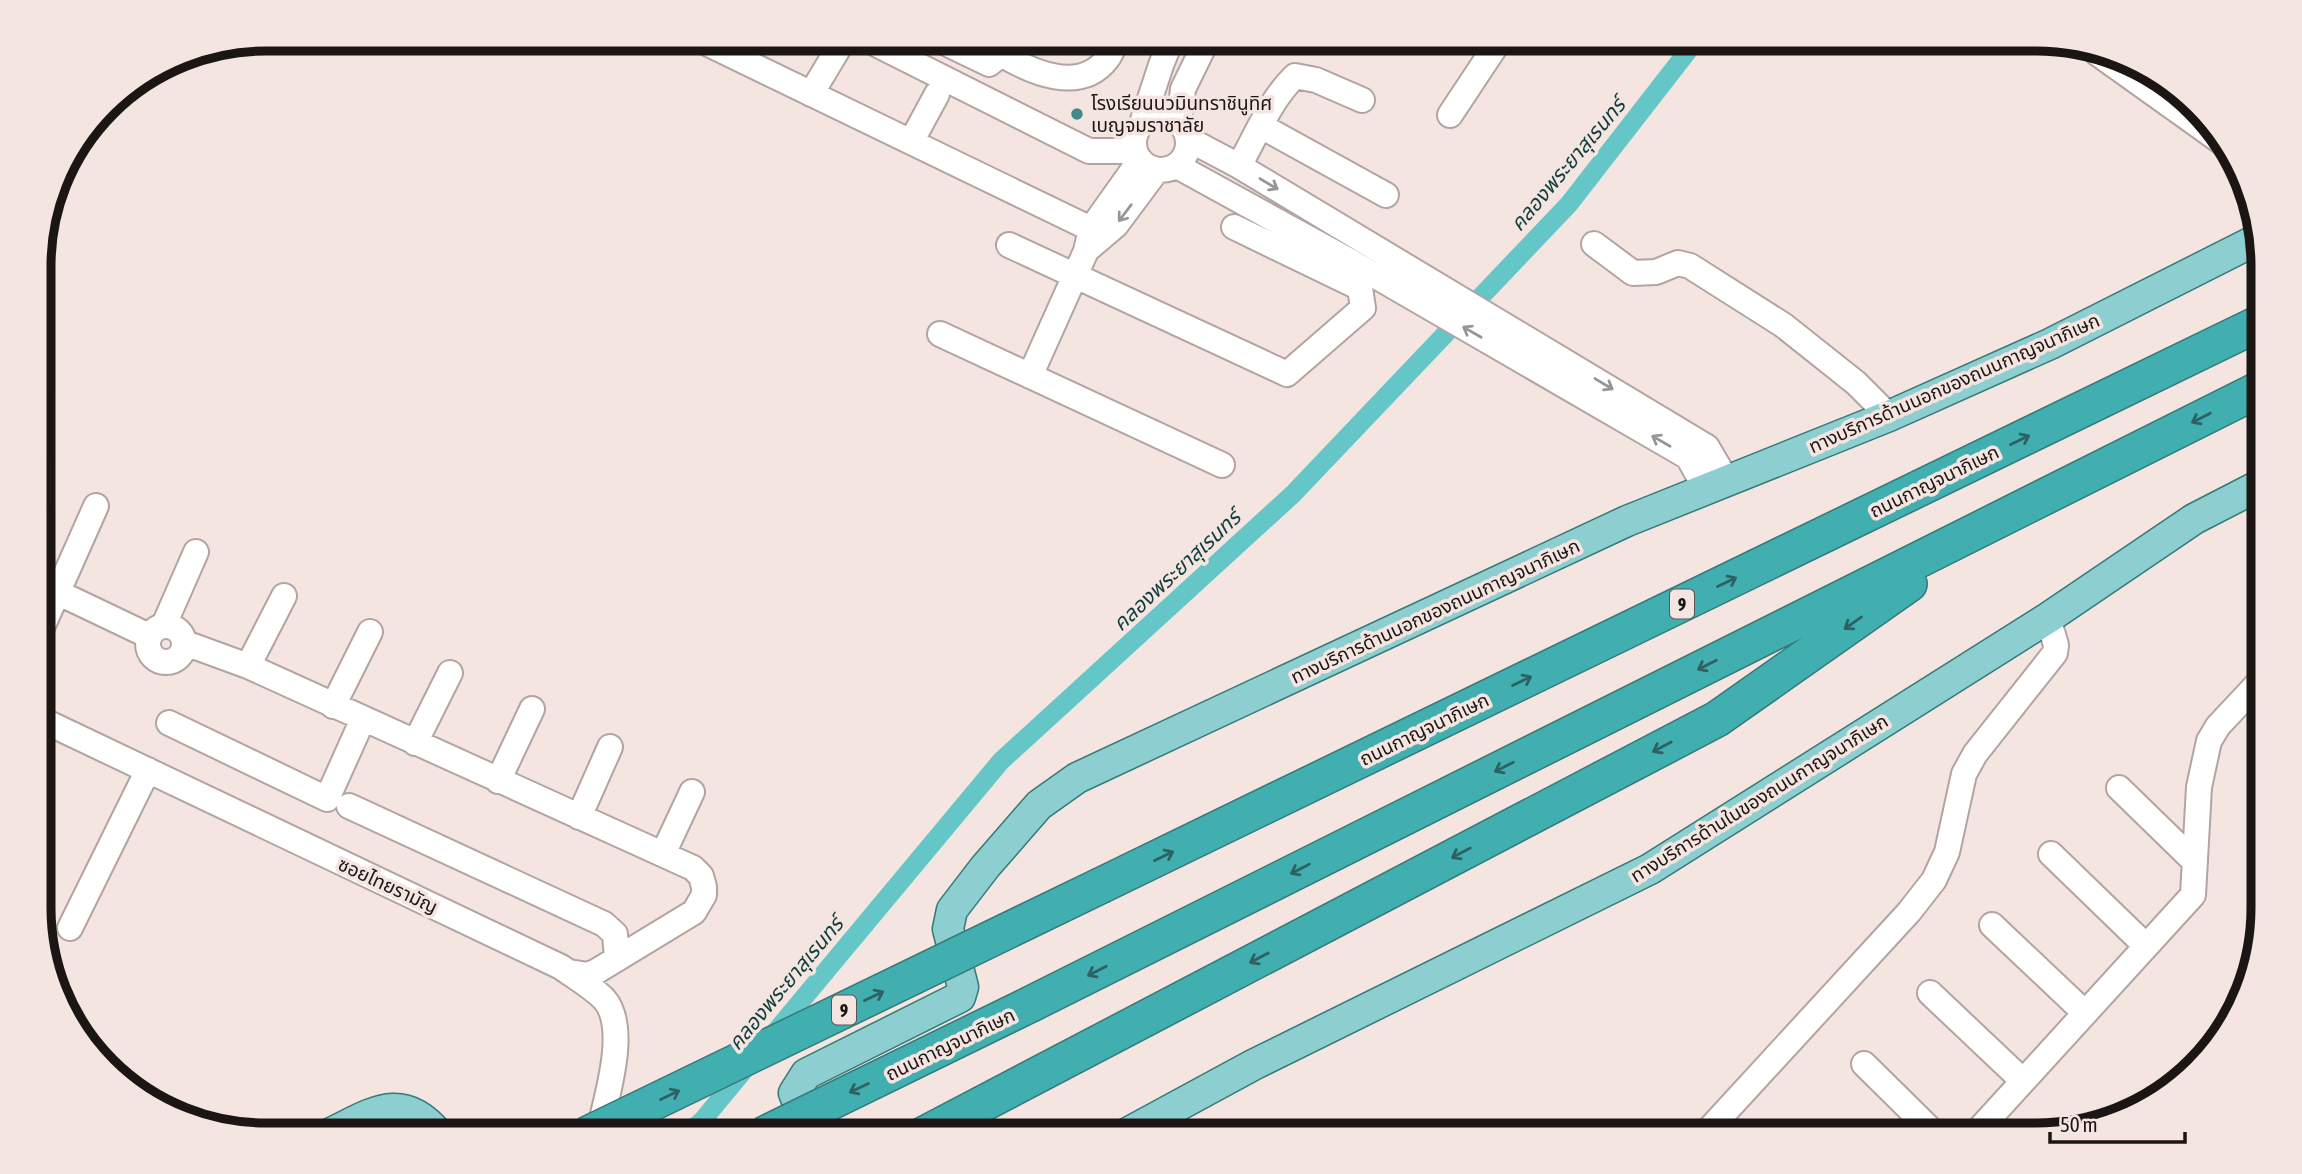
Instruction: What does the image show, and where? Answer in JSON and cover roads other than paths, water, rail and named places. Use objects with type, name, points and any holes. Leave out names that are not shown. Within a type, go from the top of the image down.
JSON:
[{"type":"highway","name":"ถนนกาญจนาภิเษก","points":[[611,1123],[2251,327]]},
{"type":"highway","name":"ถนนกาญจนาภิเษก","points":[[788,1123],[1031,1004],[2251,393]]},
{"type":"highway","points":[[946,1123],[1717,719],[2009,514]]},
{"type":"main road","name":"ทางบริการด้านนอกของถนนกาญจนาภิเษก","points":[[805,1123],[794,1093],[806,1074],[960,997],[963,987],[948,929],[952,911],[985,867],[1039,804],[1077,778],[1627,521],[1889,416],[2050,344],[2249,243]]},
{"type":"main road","name":"ทางบริการด้านในของถนนกาญจนาภิเษก","points":[[1146,1123],[1253,1065],[1650,869],[2048,618],[2194,519],[2251,490]]},
{"type":"main road","points":[[352,1123],[382,1109],[405,1109],[427,1123]]},
{"type":"street","points":[[736,51],[811,94],[911,142],[1089,240]]},
{"type":"street","points":[[811,94],[844,51]]},
{"type":"street","points":[[874,51],[1089,151],[1152,162],[1348,261],[1379,265],[1572,377],[1688,457],[1716,485]]},
{"type":"street","points":[[962,51],[989,64],[1001,51]]},
{"type":"street","points":[[1009,51],[1022,67],[1057,78],[1077,76],[1097,69],[1112,51]]},
{"type":"street","points":[[1152,162],[1134,136],[1142,123],[1167,51]]},
{"type":"street","points":[[1030,376],[1089,240],[1116,225],[1152,162],[1186,154],[1183,89],[1202,51]]},
{"type":"street","points":[[1450,115],[1493,51]]},
{"type":"street","points":[[2118,67],[2200,126]]},
{"type":"street","points":[[1239,166],[1286,85],[1295,76],[1316,80],[1362,100]]},
{"type":"street","points":[[911,142],[937,94]]},
{"type":"street","points":[[1142,123],[1156,116],[1172,117],[1184,131],[1361,239],[1379,265]]},
{"type":"street","points":[[1261,126],[1386,195]]},
{"type":"street","points":[[1009,245],[1287,374],[1363,308],[1360,288],[1234,227]]},
{"type":"street","points":[[1348,261],[1361,239]]},
{"type":"street","points":[[1594,244],[1633,273],[1656,272],[1678,263],[1690,266],[1783,325],[1856,383],[1889,416]]},
{"type":"street","points":[[940,334],[1222,465]]},
{"type":"street","points":[[51,585],[96,506]]},
{"type":"street","points":[[51,589],[156,630],[176,628],[185,643],[177,659],[165,662],[154,658],[148,648],[156,630],[196,552]]},
{"type":"street","points":[[248,666],[284,596]]},
{"type":"street","points":[[1715,1123],[1909,912],[1934,880],[1947,852],[1964,775],[1975,754],[2055,653],[2056,645],[2048,618]]},
{"type":"street","points":[[333,706],[370,632]]},
{"type":"street","points":[[185,643],[248,666],[663,854],[693,868],[701,876],[704,895],[694,912],[588,975],[569,972]]},
{"type":"street","points":[[415,743],[450,673]]},
{"type":"street","points":[[1985,1123],[2193,895],[2199,787],[2209,741],[2218,726],[2251,691]]},
{"type":"street","points":[[498,780],[532,709]]},
{"type":"street","points":[[169,723],[327,799],[363,719]]},
{"type":"street","name":"ซอยไทยรามัญ","points":[[51,724],[569,972],[605,1001],[616,1029],[612,1070],[601,1123]]},
{"type":"street","points":[[579,817],[610,747]]},
{"type":"street","points":[[70,928],[148,770]]},
{"type":"street","points":[[2119,788],[2195,862]]},
{"type":"street","points":[[663,854],[692,792]]},
{"type":"street","points":[[349,806],[604,924],[615,934],[617,960]]},
{"type":"street","points":[[2052,854],[2146,946]]},
{"type":"street","points":[[1992,926],[2085,1013]]},
{"type":"street","points":[[1930,993],[2023,1081]]},
{"type":"street","points":[[1864,1064],[1924,1123]]},
{"type":"waterway","name":"คลองพระยาสุเรนทร์","points":[[771,1037],[1001,761],[1293,494],[1569,204],[1688,51]]},
{"type":"waterway","name":"คลองพระยาสุเรนทร์","points":[[700,1123],[750,1063]]},
{"type":"place","name":"โรงเรียนนวมินทราชินูทิศ เบญจมราชาลัย","points":[[1077,114]]}]
